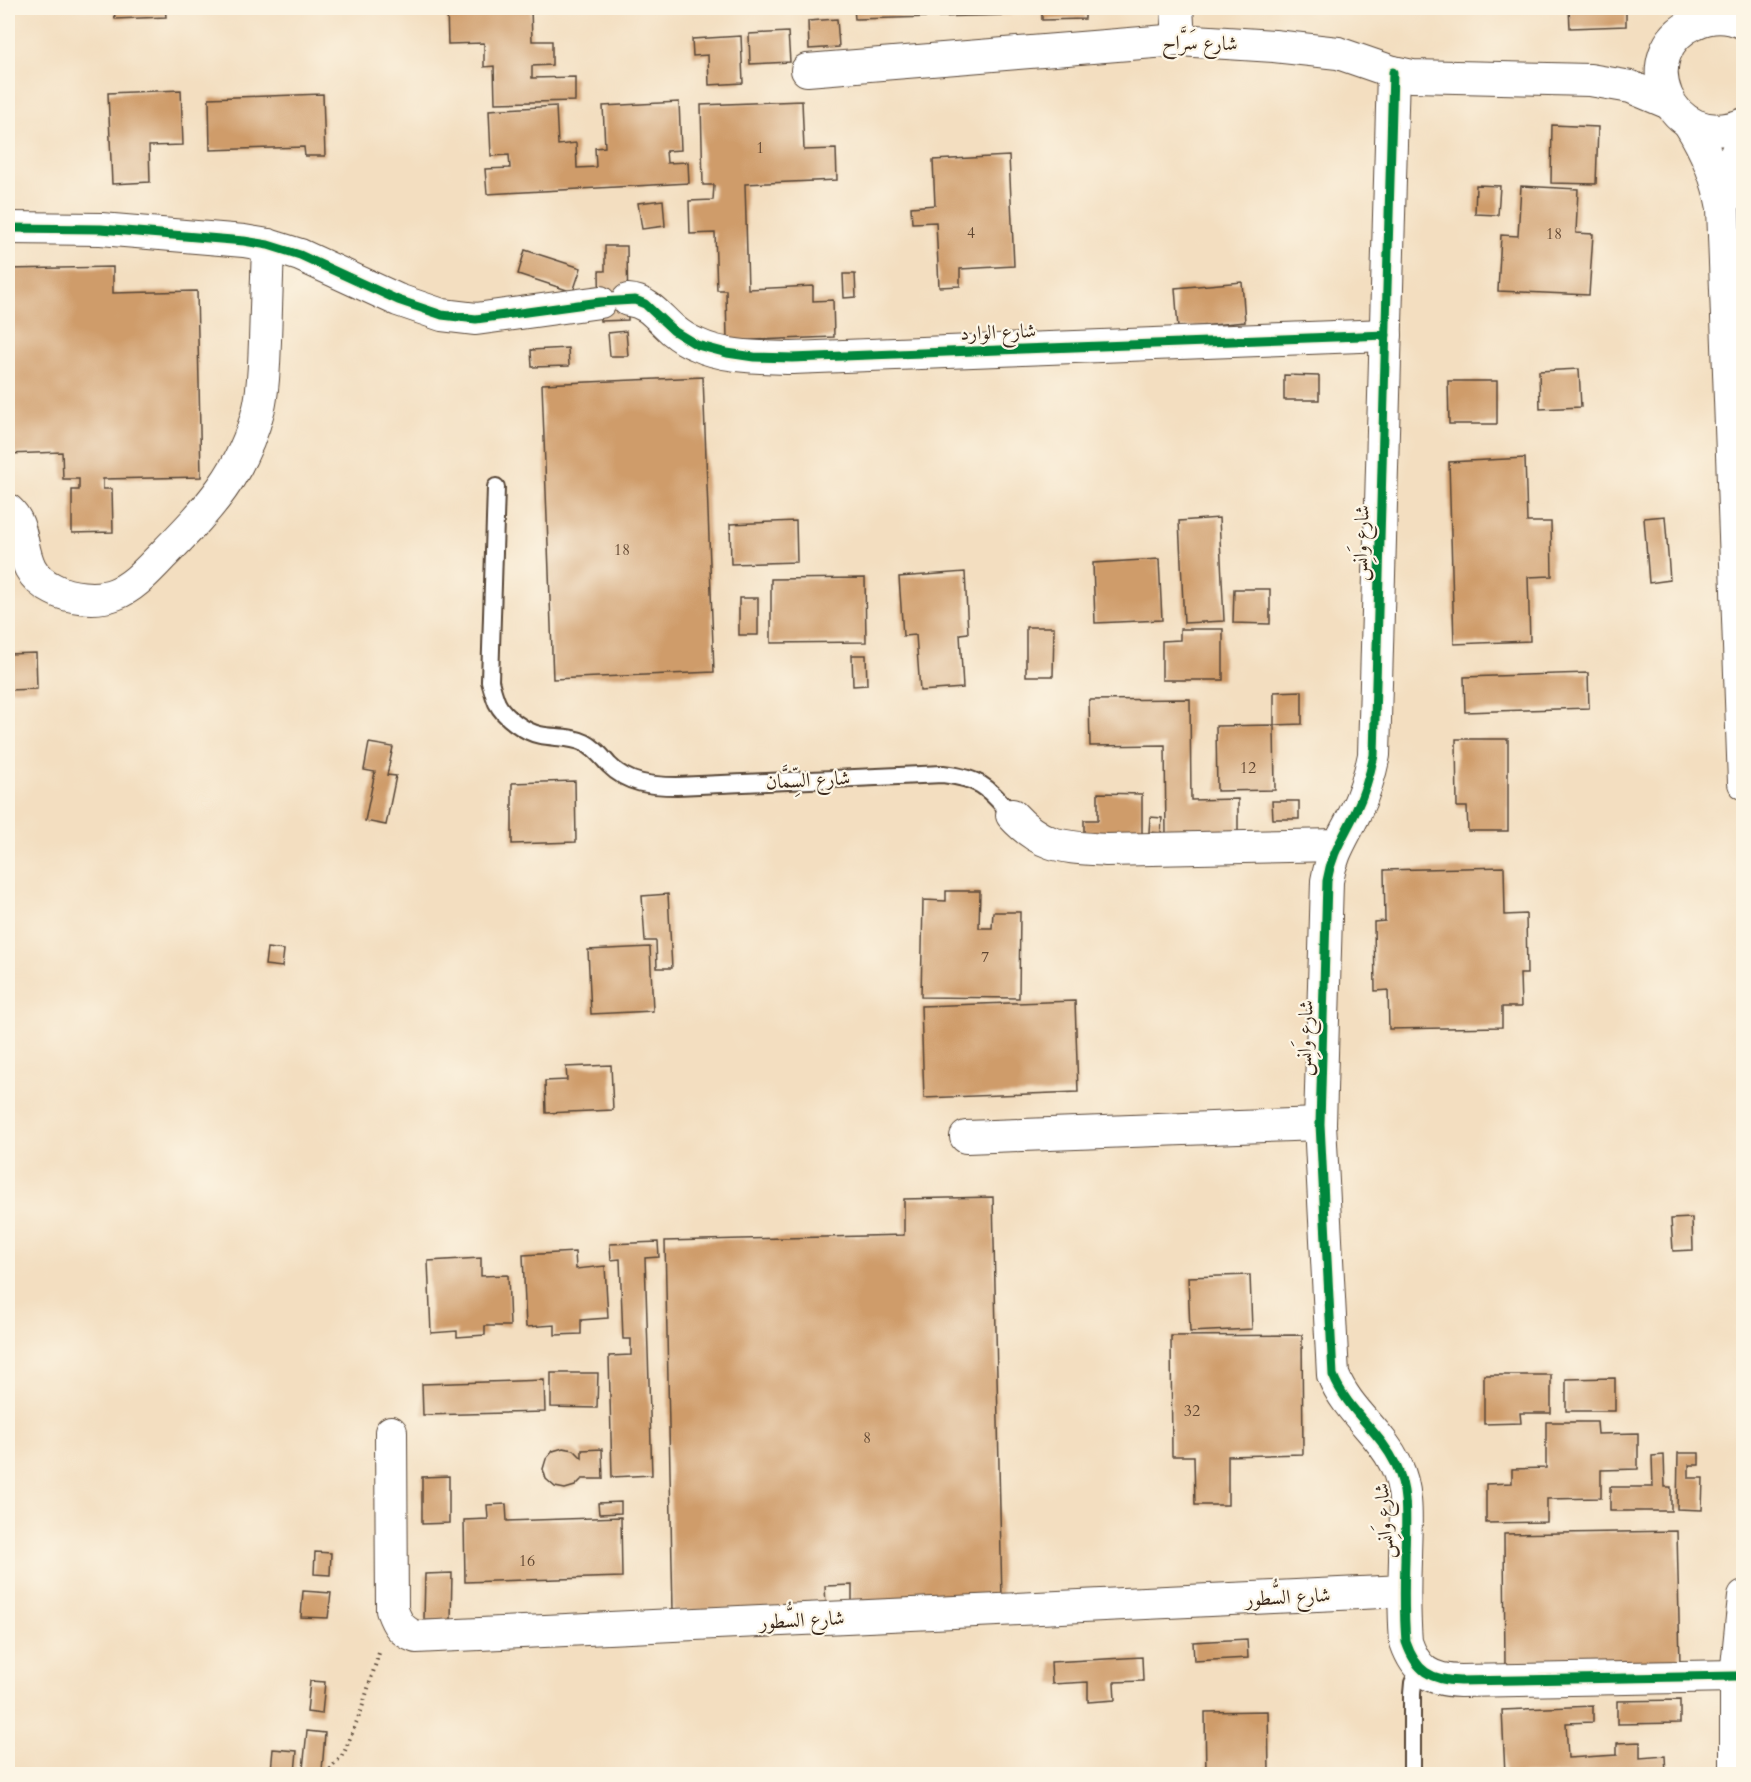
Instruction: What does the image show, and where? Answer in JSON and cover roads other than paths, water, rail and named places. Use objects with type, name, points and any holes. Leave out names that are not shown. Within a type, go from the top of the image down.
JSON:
[{"type":"street","points":[[1177,8],[1179,40]]},
{"type":"street","points":[[1733,8],[1743,21]]},
{"type":"street","name":"شارع سَرَّاح","points":[[1590,80],[1632,67],[1678,29],[1704,18],[1720,16],[1743,21]]},
{"type":"street","points":[[1678,29],[1664,58],[1663,89],[1701,142],[1711,163],[1723,208],[1743,783]]},
{"type":"street","name":"شارع سَرَّاح","points":[[807,69],[1179,40],[1338,53],[1393,72],[1412,76],[1590,80],[1631,87],[1708,130],[1729,130],[1743,124]]},
{"type":"street","name":"شارع وَانِس","points":[[1393,72],[1374,755],[1368,784],[1330,860],[1327,881],[1320,1124],[1333,1375],[1345,1400],[1382,1443],[1396,1466],[1403,1486],[1406,1642],[1411,1656],[1420,1668]]},
{"type":"street","points":[[1723,208],[1732,164],[1743,134]]},
{"type":"street","points":[[8,228],[101,229],[268,245],[263,383],[252,431],[231,477],[217,497],[148,570],[128,587],[98,598],[65,594],[52,589],[40,581],[31,570],[25,557],[16,520],[8,510]]},
{"type":"street","name":"شارع الوارد","points":[[268,245],[300,255],[398,300],[442,315],[476,320],[614,301],[645,304],[674,331],[697,345],[754,357],[792,358],[1386,335]]},
{"type":"street","name":"شارع السِّمَّان","points":[[1012,815],[1026,830],[1042,840],[1060,846],[1080,848],[1106,850],[1338,845]]},
{"type":"street","points":[[966,1137],[1320,1124]]},
{"type":"street","name":"شارع السُّطور","points":[[391,1432],[392,1610],[396,1624],[405,1632],[416,1637],[1404,1591]]},
{"type":"street","points":[[1736,1774],[1736,1676],[1743,1597]]},
{"type":"street","points":[[1420,1668],[1431,1677],[1445,1681],[1736,1676]]},
{"type":"lane","name":"شارع السِّمَّان","points":[[496,487],[490,681],[498,705],[515,723],[538,735],[568,738],[585,743],[625,778],[641,784],[676,786],[943,774],[977,781],[1012,815]]},
{"type":"lane","points":[[1412,1774],[1412,1694],[1413,1683],[1420,1668]]}]
